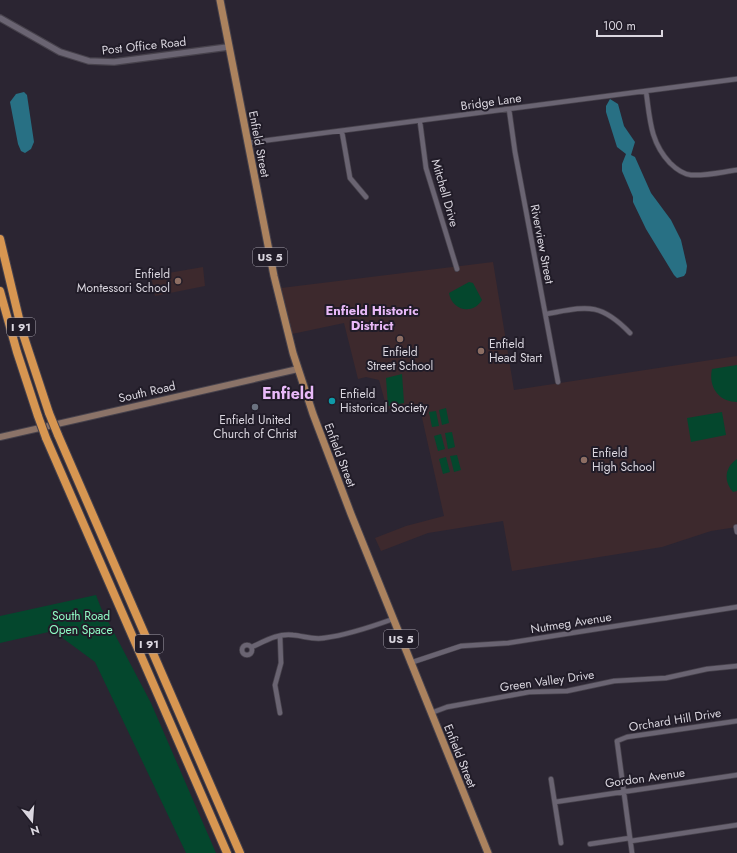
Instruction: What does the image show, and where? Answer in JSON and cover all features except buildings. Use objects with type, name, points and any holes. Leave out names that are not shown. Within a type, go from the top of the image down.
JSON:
[{"type":"highway","name":"I 91","points":[[0,239],[18,316],[49,413],[240,853]]},
{"type":"highway","name":"I 91","points":[[0,291],[19,358],[46,438],[227,853]]},
{"type":"main road","name":"Enfield Street","points":[[220,0],[276,287],[298,369],[318,428],[410,663],[488,853]]},
{"type":"main road","name":"South Road","points":[[0,437],[298,369]]},
{"type":"street","name":"Post Office Road","points":[[0,18],[60,52],[90,61],[114,62],[228,47]]},
{"type":"street","name":"Bridge Lane","points":[[247,143],[420,122],[737,79]]},
{"type":"street","points":[[646,91],[653,137],[657,146],[674,167],[691,175],[737,170]]},
{"type":"street","name":"Riverview Street","points":[[509,109],[515,152],[558,382]]},
{"type":"street","name":"Mitchell Drive","points":[[420,122],[426,168],[457,269]]},
{"type":"street","points":[[342,132],[350,178],[366,197]]},
{"type":"street","points":[[546,314],[590,308],[599,310],[609,314],[630,333]]},
{"type":"street","points":[[736,527],[737,532]]},
{"type":"street","name":"Nutmeg Avenue","points":[[410,663],[461,646],[508,643],[737,607]]},
{"type":"street","points":[[252,647],[280,636],[293,635],[310,639],[323,639],[393,619]]},
{"type":"street","points":[[280,636],[281,663],[275,685],[280,713]]},
{"type":"street","name":"Green Valley Drive","points":[[431,713],[447,707],[529,692],[567,691],[614,681],[666,678],[707,669],[737,666]]},
{"type":"street","name":"Orchard Hill Drive","points":[[624,792],[617,741],[627,737],[737,721]]},
{"type":"street","name":"Gordon Avenue","points":[[555,802],[737,775]]},
{"type":"street","points":[[551,779],[561,843]]},
{"type":"street","points":[[624,792],[632,853]]},
{"type":"street","points":[[590,844],[631,840],[737,825]]},
{"type":"shaded area","name":"Enfield High School","points":[[493,262],[514,390],[737,356],[737,527],[711,531],[662,547],[512,571],[503,521],[428,533],[381,551],[375,538],[406,526],[444,516],[419,404],[387,409],[379,380],[366,377],[358,379],[344,323],[292,334],[281,288]]},
{"type":"shaded area","name":"Enfield Montessori School","points":[[203,267],[205,286],[155,296],[151,276]]},
{"type":"green space","points":[[469,282],[473,283],[482,300],[473,308],[463,309],[454,304],[449,293]]},
{"type":"green space","points":[[737,365],[737,402],[725,399],[716,392],[713,387],[711,376],[712,369]]},
{"type":"green space","points":[[402,374],[404,403],[388,406],[386,378]]},
{"type":"green space","points":[[446,408],[449,423],[442,425],[439,410]]},
{"type":"green space","points":[[436,411],[439,426],[432,427],[429,412]]},
{"type":"green space","points":[[722,412],[726,435],[691,442],[687,418]]},
{"type":"green space","points":[[452,432],[455,447],[448,449],[445,433]]},
{"type":"green space","points":[[441,434],[445,449],[438,451],[434,436]]},
{"type":"green space","points":[[457,455],[461,470],[454,472],[450,456]]},
{"type":"green space","points":[[446,457],[450,472],[443,474],[439,459]]},
{"type":"green space","points":[[737,459],[737,491],[733,492],[728,483],[727,474],[730,466]]},
{"type":"green space","name":"South Road Open Space","points":[[96,595],[101,608],[151,703],[216,853],[186,853],[95,662],[53,631],[0,643],[0,616]]},
{"type":"water","points":[[24,92],[27,95],[34,142],[31,149],[25,153],[21,151],[18,144],[10,102],[16,94]]},
{"type":"water","points":[[610,99],[618,104],[624,126],[635,142],[631,155],[635,157],[651,193],[671,220],[681,240],[687,266],[684,276],[677,278],[674,275],[646,229],[633,202],[633,197],[622,171],[622,164],[626,154],[617,147],[606,112],[606,106]]},
{"type":"place","name":"Enfield Montessori School","points":[[178,281]]},
{"type":"place","name":"Enfield Street School","points":[[400,339]]},
{"type":"place","name":"Enfield Head Start","points":[[481,351]]},
{"type":"place","name":"Enfield Historical Society","points":[[332,401]]},
{"type":"place","name":"Enfield United Church of Christ","points":[[255,407]]},
{"type":"place","name":"Enfield High School","points":[[584,460]]},
{"type":"district","name":"Enfield Historic District","points":[[372,318]]},
{"type":"district","name":"Enfield","points":[[288,393]]}]
